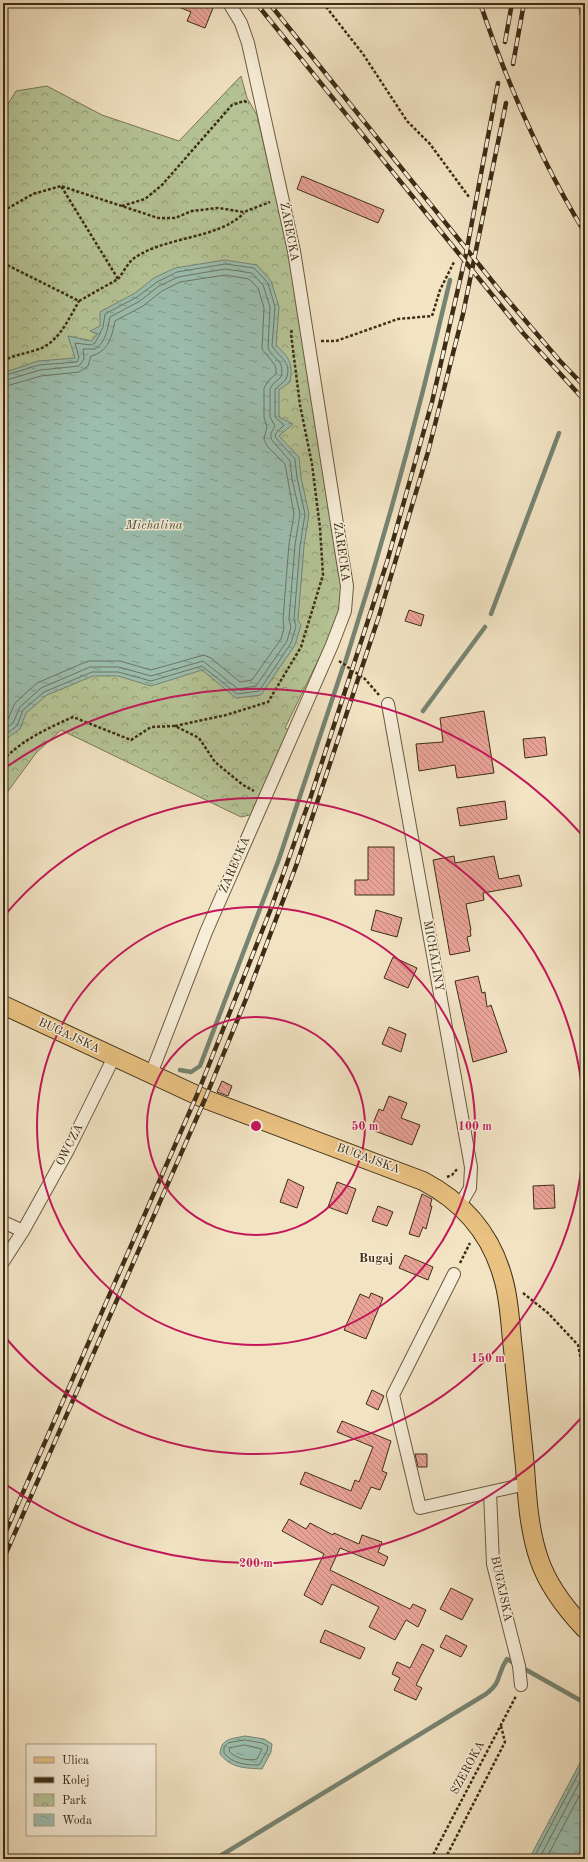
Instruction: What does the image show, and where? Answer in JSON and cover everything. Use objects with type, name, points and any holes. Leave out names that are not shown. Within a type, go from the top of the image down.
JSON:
[{"type":"main road","name":"BUGAJSKA","points":[[3,1005],[151,1074],[245,1115],[417,1178],[444,1192],[460,1205],[485,1237],[495,1256],[503,1278],[518,1390],[530,1517],[541,1564],[556,1594],[585,1629]]},
{"type":"street","name":"ŻARECKA","points":[[151,1074],[206,932],[328,654],[345,611],[346,586],[294,251],[248,43],[241,23],[229,3]]},
{"type":"street","name":"MICHALINY","points":[[388,704],[471,1167],[470,1188],[460,1205]]},
{"type":"street","name":"OWCZA","points":[[3,1262],[23,1231],[68,1150],[114,1057]]},
{"type":"street","points":[[3,1222],[23,1231]]},
{"type":"street","points":[[454,1274],[393,1394],[420,1508],[526,1484]]},
{"type":"street","name":"BUGAJSKA","points":[[490,1492],[493,1564],[519,1666],[521,1685]]},
{"type":"path","points":[[323,3],[363,54],[407,121],[430,144],[469,197]]},
{"type":"path","points":[[121,207],[138,203],[162,185],[182,165],[232,105],[244,101],[264,114]]},
{"type":"path","points":[[3,211],[33,194],[61,186],[158,218],[175,218],[192,211],[218,208],[244,212]]},
{"type":"path","points":[[61,186],[118,279]]},
{"type":"path","points":[[3,361],[13,356],[38,350],[59,335],[79,301],[118,279],[132,260],[150,250],[237,220],[244,212],[282,197]]},
{"type":"path","points":[[308,341],[336,341],[398,319],[432,316],[440,290],[454,262]]},
{"type":"path","points":[[3,263],[79,301]]},
{"type":"path","points":[[3,760],[13,750],[44,730],[73,717],[131,740],[151,727],[175,726],[226,715],[268,702],[301,647],[323,575],[320,528],[312,464],[300,405],[291,334],[292,326]]},
{"type":"path","points":[[328,654],[365,678],[388,704]]},
{"type":"path","points":[[175,726],[199,738],[215,762],[243,785],[258,793],[262,803]]},
{"type":"path","points":[[443,1178],[452,1175],[461,1163],[471,1167]]},
{"type":"path","points":[[454,1274],[473,1238]]},
{"type":"path","points":[[503,1278],[548,1313],[578,1345],[585,1380]]},
{"type":"path","name":"SZEROKA","points":[[431,1859],[521,1685]]},
{"type":"path","points":[[445,1859],[505,1742],[500,1725]]},
{"type":"green space","points":[[241,76],[247,98],[257,115],[290,259],[342,581],[341,605],[326,644],[285,728],[293,732],[258,813],[241,817],[61,730],[36,753],[3,798],[3,112],[16,91],[47,86],[102,115],[179,141]]},
{"type":"water","name":"Michalina","points":[[225,260],[257,265],[271,281],[279,307],[276,345],[285,354],[291,365],[290,382],[279,390],[279,417],[293,424],[279,436],[299,457],[301,477],[309,514],[304,546],[298,620],[301,625],[295,645],[261,695],[236,698],[202,670],[151,686],[118,676],[93,676],[47,695],[26,713],[20,729],[3,741],[3,373],[38,361],[75,358],[68,336],[92,341],[97,334],[90,331],[100,326],[100,312],[135,293],[154,278],[175,268]]},
{"type":"water","points":[[245,1736],[264,1739],[272,1744],[271,1752],[262,1769],[244,1768],[233,1765],[224,1759],[220,1754],[222,1745],[225,1742]]},
{"type":"water","points":[[585,1752],[585,1859],[529,1859],[582,1759]]},
{"type":"building","points":[[169,3],[215,3],[205,28],[187,21],[191,12]]},
{"type":"building","points":[[302,176],[384,210],[378,223],[297,189]]},
{"type":"building","points":[[409,610],[424,615],[421,626],[405,621]]},
{"type":"building","points":[[484,711],[494,773],[457,778],[455,765],[419,771],[416,744],[443,742],[440,718]]},
{"type":"building","points":[[545,737],[547,755],[525,758],[523,739]]},
{"type":"building","points":[[505,801],[507,819],[460,826],[457,808]]},
{"type":"building","points":[[368,847],[394,847],[394,895],[355,895],[355,880],[368,880]]},
{"type":"building","points":[[454,856],[455,863],[494,856],[499,879],[519,875],[522,886],[483,893],[484,900],[466,904],[471,930],[471,936],[467,937],[470,951],[450,955],[433,860]]},
{"type":"building","points":[[376,910],[402,918],[397,937],[371,930]]},
{"type":"building","points":[[393,957],[417,968],[408,988],[384,978]]},
{"type":"building","points":[[478,976],[482,993],[485,992],[487,1007],[491,1005],[507,1052],[473,1062],[455,981]]},
{"type":"building","points":[[389,1027],[406,1034],[401,1052],[382,1044]]},
{"type":"building","points":[[222,1081],[232,1086],[228,1096],[217,1092]]},
{"type":"building","points":[[389,1096],[407,1103],[401,1118],[420,1125],[412,1145],[375,1131],[372,1126],[379,1109],[383,1111]]},
{"type":"building","points":[[288,1179],[304,1187],[297,1208],[280,1202]]},
{"type":"building","points":[[337,1182],[356,1189],[347,1214],[328,1207]]},
{"type":"building","points":[[554,1185],[555,1208],[534,1209],[533,1186]]},
{"type":"building","points":[[422,1194],[432,1199],[430,1206],[432,1206],[426,1229],[423,1227],[419,1237],[409,1234]]},
{"type":"building","points":[[378,1206],[393,1212],[387,1226],[372,1221]]},
{"type":"building","points":[[405,1255],[433,1267],[428,1280],[399,1268]]},
{"type":"building","points":[[371,1293],[383,1298],[366,1339],[344,1330],[360,1294],[369,1298]]},
{"type":"building","points":[[372,1390],[384,1396],[378,1410],[366,1404]]},
{"type":"building","points":[[342,1421],[391,1441],[382,1471],[387,1473],[380,1490],[371,1487],[361,1509],[300,1484],[305,1472],[351,1491],[355,1480],[359,1482],[373,1447],[337,1432]]},
{"type":"building","points":[[415,1454],[427,1454],[427,1467],[418,1467]]},
{"type":"building","points":[[289,1519],[306,1529],[310,1523],[333,1535],[334,1533],[359,1544],[362,1535],[382,1542],[378,1552],[388,1557],[384,1566],[340,1548],[330,1570],[410,1609],[413,1604],[426,1610],[418,1627],[406,1620],[395,1640],[369,1627],[379,1607],[332,1584],[322,1605],[304,1595],[324,1554],[282,1531]]},
{"type":"building","points":[[451,1588],[473,1599],[462,1620],[440,1609]]},
{"type":"building","points":[[325,1630],[365,1648],[360,1659],[320,1642]]},
{"type":"building","points":[[446,1635],[467,1646],[461,1657],[440,1647]]},
{"type":"building","points":[[422,1644],[434,1650],[416,1685],[422,1688],[416,1700],[394,1690],[400,1678],[392,1674],[397,1662],[410,1668]]},
{"type":"waterway","points":[[345,663],[401,473],[427,377],[450,280]]},
{"type":"waterway","points":[[491,614],[559,433]]},
{"type":"waterway","points":[[423,711],[485,627]]},
{"type":"waterway","points":[[180,1070],[191,1072],[200,1066],[279,859],[343,667]]},
{"type":"waterway","points":[[215,1859],[486,1694],[495,1685],[501,1669],[507,1659],[585,1703]]},
{"type":"railway","points":[[256,3],[523,333],[585,401]]},
{"type":"railway","points":[[269,3],[501,292],[560,361],[585,387]]},
{"type":"railway","points":[[480,3],[490,33],[526,121],[554,178],[585,233]]},
{"type":"railway","points":[[505,42],[512,3]]},
{"type":"railway","points":[[513,64],[524,3]]},
{"type":"railway","points":[[580,3],[585,32]]},
{"type":"railway","points":[[3,1538],[197,1095],[270,911],[311,796],[387,562],[432,402],[466,254],[498,83]]},
{"type":"railway","points":[[3,1560],[205,1099],[246,999],[296,866],[379,616],[428,452],[463,314],[506,103]]},
{"type":"district","name":"Bugaj","points":[[376,1258]]}]
